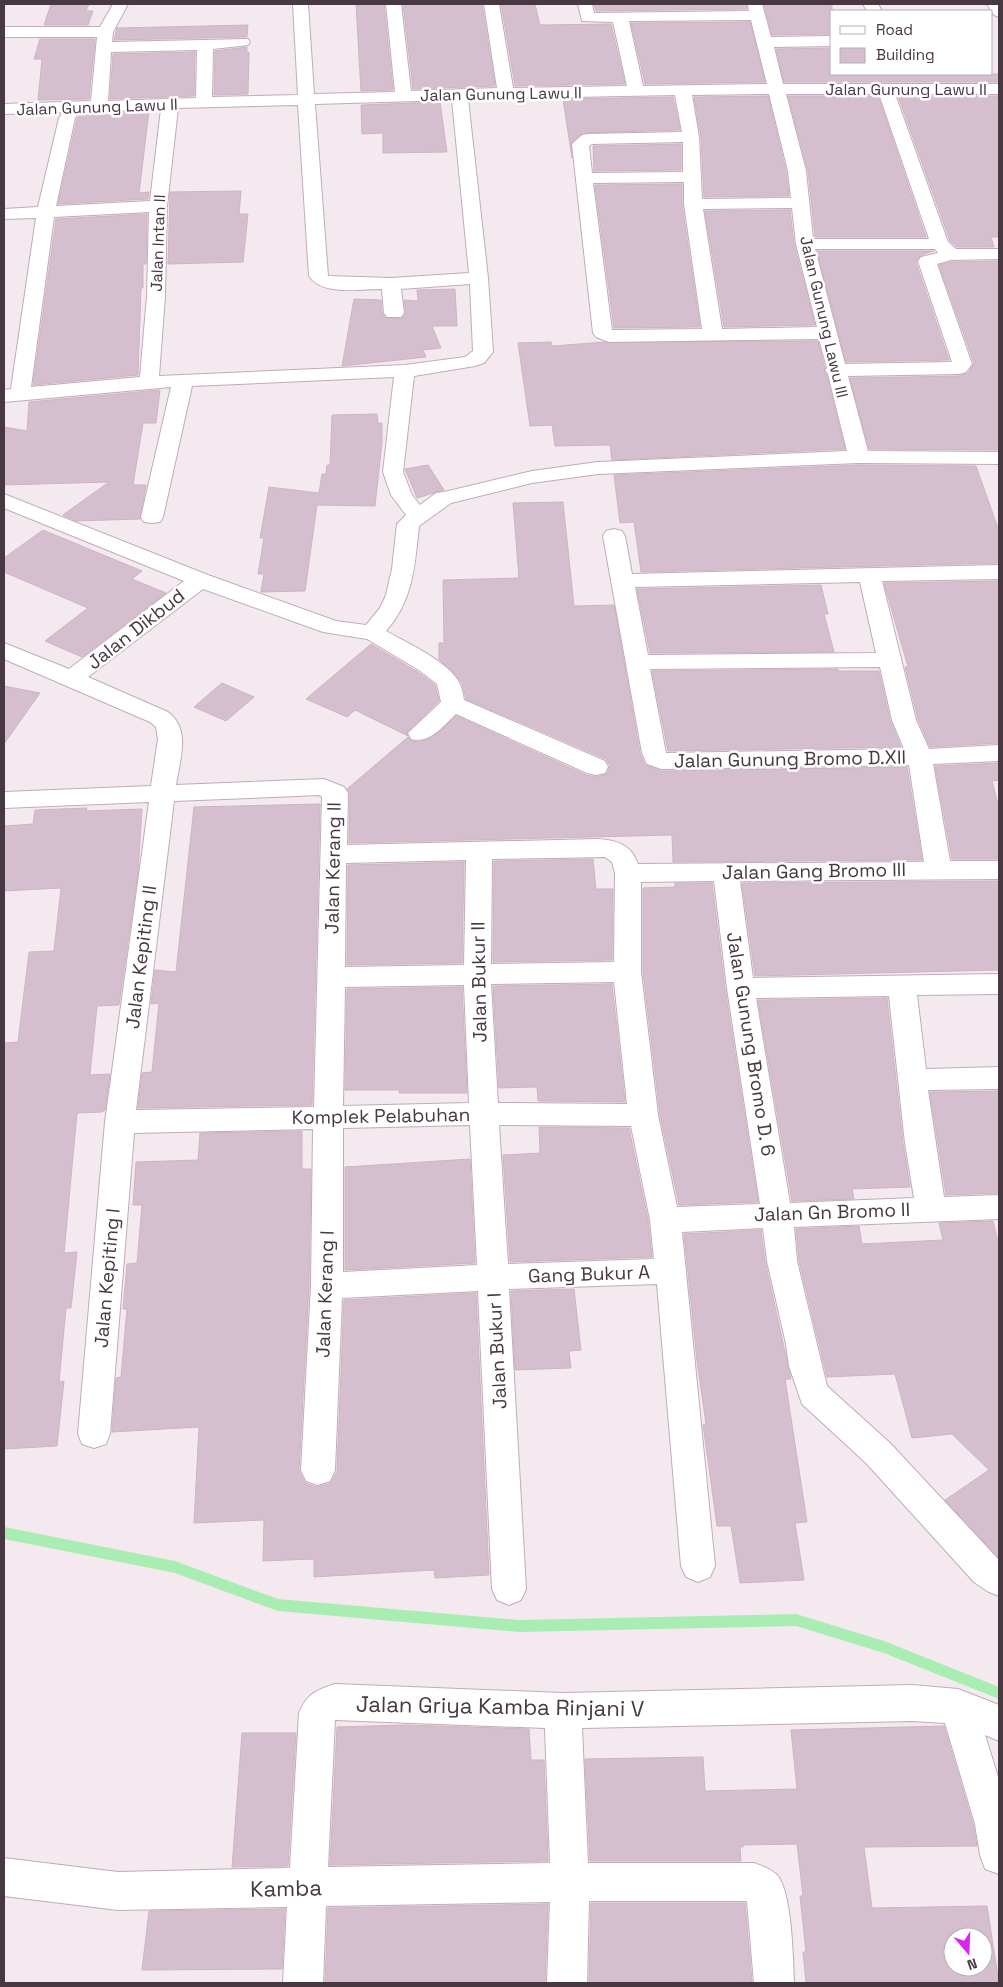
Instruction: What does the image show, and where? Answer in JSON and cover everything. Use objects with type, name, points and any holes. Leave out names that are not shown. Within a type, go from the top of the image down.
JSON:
[{"type":"street","points":[[99,106],[104,40],[120,4]]},
{"type":"street","points":[[300,4],[318,276],[321,280],[331,282],[392,284],[479,278]]},
{"type":"street","points":[[393,4],[404,97]]},
{"type":"street","points":[[491,4],[506,93]]},
{"type":"street","points":[[585,4],[587,18],[620,17],[668,10],[756,9]]},
{"type":"street","points":[[995,4],[999,12]]},
{"type":"street","name":"Jalan Gunung Lawu III","points":[[756,9],[767,42],[797,171],[804,244],[858,457]]},
{"type":"street","points":[[620,17],[636,92]]},
{"type":"street","points":[[4,32],[104,40],[205,45],[242,42]]},
{"type":"street","points":[[767,42],[830,40]]},
{"type":"street","points":[[204,104],[205,45]]},
{"type":"street","name":"Jalan Gunung Lawu II","points":[[4,110],[506,93],[683,92],[778,89],[999,89]]},
{"type":"street","points":[[885,89],[945,249]]},
{"type":"street","points":[[683,92],[691,137],[692,204],[712,336]]},
{"type":"street","points":[[73,108],[67,118],[46,212],[12,395],[149,382],[405,371],[477,359],[483,352],[479,278],[460,96]]},
{"type":"street","name":"Jalan Intan II","points":[[149,382],[156,296],[158,206],[170,105]]},
{"type":"street","points":[[691,137],[582,140],[580,144],[603,333],[609,336],[828,333]]},
{"type":"street","points":[[585,178],[692,177]]},
{"type":"street","points":[[692,204],[801,203]]},
{"type":"street","points":[[4,214],[158,206]]},
{"type":"street","points":[[804,244],[923,253],[945,249],[999,254]]},
{"type":"street","points":[[836,370],[960,366],[962,364],[923,253]]},
{"type":"street","points":[[392,284],[394,313]]},
{"type":"street","points":[[405,371],[394,472],[402,495],[417,516]]},
{"type":"street","points":[[152,517],[183,380]]},
{"type":"street","points":[[372,632],[387,618],[394,607],[401,588],[408,524],[444,498],[542,475],[598,468],[858,457],[999,458]]},
{"type":"street","points":[[4,500],[200,580],[331,627],[356,632],[372,632],[427,665],[445,680],[449,685],[453,704]]},
{"type":"street","points":[[614,536],[636,662],[890,660]]},
{"type":"street","points":[[622,581],[999,572]]},
{"type":"street","points":[[869,574],[904,720],[920,757],[938,870]]},
{"type":"street","name":"Jalan Dikbud","points":[[72,678],[200,580]]},
{"type":"street","name":"Jalan Dikbud","points":[[4,650],[159,717],[168,724],[170,739],[163,793]]},
{"type":"street","name":"Jalan Gunung Bromo D.XII","points":[[636,662],[654,753],[656,758],[661,761],[920,757],[999,753]]},
{"type":"street","points":[[420,733],[453,704]]},
{"type":"street","points":[[453,704],[596,767]]},
{"type":"street","name":"Jalan Kerang II","points":[[163,793],[324,787],[331,789],[335,795],[328,1118]]},
{"type":"street","points":[[4,800],[163,793]]},
{"type":"street","name":"Jalan Kepiting II","points":[[120,1122],[163,793]]},
{"type":"street","points":[[334,854],[597,848],[612,849],[623,858],[628,873],[627,972],[642,1115],[665,1220],[698,1566]]},
{"type":"street","name":"Jalan Bukur II","points":[[479,852],[476,973],[483,1114]]},
{"type":"street","name":"Jalan Gang Bromo III","points":[[628,873],[999,870]]},
{"type":"street","name":"Jalan Gunung Bromo D. 6","points":[[726,872],[741,988],[778,1222],[782,1261],[802,1344],[805,1366],[814,1394],[872,1447],[954,1539],[986,1571],[999,1580]]},
{"type":"street","points":[[331,977],[476,973],[627,972]]},
{"type":"street","points":[[741,988],[999,984]]},
{"type":"street","points":[[902,986],[912,1080],[930,1208]]},
{"type":"street","points":[[912,1080],[999,1078]]},
{"type":"street","name":"Komplek Pelabuhan","points":[[120,1122],[483,1114],[642,1115]]},
{"type":"street","name":"Jalan Bukur I","points":[[483,1114],[494,1277],[509,1589]]},
{"type":"street","name":"Jalan Kerang I","points":[[318,1470],[327,1286],[328,1118]]},
{"type":"street","name":"Jalan Kepiting I","points":[[94,1434],[120,1122]]},
{"type":"street","name":"Jalan Gn Bromo II","points":[[665,1220],[778,1222],[930,1208],[999,1206]]},
{"type":"street","name":"Gang Bukur A","points":[[327,1286],[494,1277],[671,1271]]},
{"type":"street","name":"Jalan Griya Kamba Rinjani V","points":[[303,1983],[317,1713],[324,1705],[335,1702],[563,1712],[912,1703],[958,1707],[999,1723]]},
{"type":"street","points":[[958,1707],[994,1824],[999,1855]]},
{"type":"street","points":[[563,1712],[570,1882],[567,1983]]},
{"type":"street","name":"Kamba","points":[[4,1877],[118,1892],[570,1882],[754,1882],[758,1884],[768,1899],[774,1983]]},
{"type":"building","points":[[51,4],[89,4],[86,11],[93,11],[88,25],[44,25]]},
{"type":"building","points":[[356,4],[384,4],[393,90],[361,91]]},
{"type":"building","points":[[403,4],[482,4],[495,86],[413,89]]},
{"type":"building","points":[[501,4],[535,4],[540,25],[611,24],[625,84],[515,86]]},
{"type":"building","points":[[594,4],[746,4],[747,9],[596,11]]},
{"type":"building","points":[[764,4],[832,4],[832,10],[830,10],[830,34],[772,35]]},
{"type":"building","points":[[750,22],[765,82],[645,84],[631,23]]},
{"type":"building","points":[[248,25],[247,37],[114,40],[117,28]]},
{"type":"building","points":[[40,39],[95,39],[89,99],[38,100],[42,59],[34,59]]},
{"type":"building","points":[[247,47],[247,53],[249,52],[248,94],[214,95],[215,51]]},
{"type":"building","points":[[830,48],[830,75],[999,74],[999,82],[784,82],[776,49]]},
{"type":"building","points":[[195,52],[194,96],[110,99],[113,54]]},
{"type":"building","points":[[768,96],[786,171],[789,196],[704,197],[701,137],[694,97]]},
{"type":"building","points":[[788,96],[878,96],[926,237],[815,237],[808,171]]},
{"type":"building","points":[[898,96],[999,96],[999,237],[991,237],[994,247],[957,247],[950,241]]},
{"type":"building","points":[[673,97],[680,130],[582,133],[571,143],[572,158],[563,99]]},
{"type":"building","points":[[440,102],[447,152],[383,153],[383,133],[362,134],[361,105]]},
{"type":"building","points":[[149,111],[139,193],[149,192],[148,199],[58,204],[77,119],[81,114]]},
{"type":"building","points":[[681,144],[681,170],[594,171],[593,146]]},
{"type":"building","points":[[682,184],[682,204],[700,327],[614,328],[595,185]]},
{"type":"building","points":[[241,191],[239,214],[248,214],[243,262],[168,264],[170,192]]},
{"type":"building","points":[[790,210],[794,244],[815,325],[724,327],[705,211]]},
{"type":"building","points":[[147,214],[146,264],[143,264],[143,288],[141,288],[138,375],[33,385],[56,219]]},
{"type":"building","points":[[817,251],[934,251],[921,255],[916,262],[949,360],[846,362]]},
{"type":"building","points":[[999,261],[999,450],[869,449],[850,378],[959,376],[968,373],[974,363],[939,265],[951,262]]},
{"type":"building","points":[[455,289],[457,326],[432,326],[441,348],[423,350],[426,357],[342,366],[354,299],[381,300],[382,313],[386,318],[401,319],[406,313],[404,300],[418,301],[417,290]]},
{"type":"building","points":[[818,341],[845,449],[612,460],[610,445],[555,446],[552,425],[530,426],[518,343],[551,342],[552,346],[605,342]]},
{"type":"building","points":[[160,390],[156,423],[143,423],[133,485],[146,485],[140,519],[76,521],[63,515],[109,482],[4,485],[4,427],[27,431],[29,402]]},
{"type":"building","points":[[377,414],[378,423],[382,423],[382,443],[375,506],[317,505],[305,591],[261,592],[264,574],[258,574],[264,538],[260,538],[269,487],[319,493],[322,474],[326,474],[327,465],[330,465],[332,415]]},
{"type":"building","points":[[428,465],[444,490],[417,498],[405,469]]},
{"type":"building","points":[[859,465],[976,466],[999,531],[999,563],[641,572],[634,522],[620,523],[614,475]]},
{"type":"building","points":[[563,502],[574,606],[614,605],[640,753],[645,765],[661,771],[907,767],[922,860],[673,862],[672,835],[349,843],[350,793],[347,789],[408,737],[411,741],[418,742],[431,738],[456,716],[586,775],[596,777],[607,774],[610,766],[606,759],[466,699],[462,683],[439,659],[439,643],[444,643],[443,580],[519,578],[513,503]]},
{"type":"building","points":[[43,530],[142,571],[132,579],[166,593],[82,657],[45,641],[88,608],[4,572],[4,558]]},
{"type":"building","points":[[999,581],[999,743],[930,747],[918,719],[905,667],[908,667],[884,583]]},
{"type":"building","points":[[821,585],[828,614],[824,614],[834,652],[650,653],[637,589]]},
{"type":"building","points":[[371,644],[418,672],[435,685],[439,701],[407,732],[408,736],[355,710],[347,717],[306,699]]},
{"type":"building","points":[[838,669],[838,671],[879,671],[890,720],[901,747],[668,751],[652,671]]},
{"type":"building","points":[[222,683],[254,697],[226,721],[194,707]]},
{"type":"building","points":[[4,686],[40,693],[4,744]]},
{"type":"building","points":[[999,763],[999,780],[992,781],[999,808],[999,859],[952,859],[935,766]]},
{"type":"building","points":[[320,804],[312,1105],[138,1108],[142,1073],[152,1072],[159,1003],[151,1004],[155,970],[176,972],[194,807]]},
{"type":"building","points":[[87,808],[86,811],[142,809],[138,871],[119,1005],[97,1006],[90,1075],[110,1074],[105,1110],[102,1112],[77,1113],[64,1253],[77,1252],[71,1308],[66,1308],[59,1382],[64,1381],[57,1446],[4,1449],[4,1043],[18,1042],[29,952],[54,951],[61,888],[4,891],[4,826],[33,824],[35,810]]},
{"type":"building","points":[[593,859],[596,889],[613,889],[612,960],[493,962],[494,861]]},
{"type":"building","points":[[464,862],[462,963],[347,965],[348,865]]},
{"type":"building","points":[[999,881],[999,970],[755,976],[742,883]]},
{"type":"building","points":[[675,883],[712,883],[725,988],[758,1202],[679,1205],[660,1115],[643,972],[643,888],[675,887]]},
{"type":"building","points":[[612,984],[625,1102],[538,1101],[537,1087],[499,1088],[493,986]]},
{"type":"building","points":[[462,987],[467,1093],[399,1093],[400,1090],[345,1090],[347,989]]},
{"type":"building","points":[[887,998],[903,1143],[910,1187],[852,1189],[854,1199],[792,1201],[758,1000]]},
{"type":"building","points":[[999,1091],[999,1193],[946,1195],[930,1092]]},
{"type":"building","points":[[539,1127],[629,1128],[648,1220],[652,1257],[510,1262],[503,1155],[540,1153]]},
{"type":"building","points":[[302,1131],[302,1169],[311,1169],[309,1286],[299,1471],[305,1483],[317,1487],[331,1483],[337,1471],[344,1300],[476,1293],[489,1575],[435,1578],[434,1570],[314,1577],[314,1559],[263,1561],[264,1520],[194,1523],[199,1427],[112,1432],[116,1378],[121,1377],[127,1309],[123,1309],[127,1264],[137,1263],[142,1205],[133,1205],[136,1162],[198,1160],[200,1133]]},
{"type":"building","points":[[470,1159],[475,1263],[345,1270],[345,1167]]},
{"type":"building","points":[[993,1221],[999,1246],[999,1558],[945,1500],[989,1470],[952,1434],[912,1438],[895,1374],[827,1377],[799,1261],[796,1229],[859,1226],[862,1244],[943,1240],[939,1223]]},
{"type":"building","points":[[761,1230],[765,1261],[791,1379],[785,1379],[807,1522],[795,1523],[804,1580],[740,1583],[731,1526],[717,1526],[703,1425],[706,1424],[697,1361],[684,1234]]},
{"type":"building","points":[[574,1289],[581,1350],[569,1351],[571,1368],[515,1370],[511,1291]]},
{"type":"building","points":[[406,1725],[529,1729],[531,1760],[544,1760],[548,1861],[330,1865],[337,1727]]},
{"type":"building","points":[[944,1726],[973,1824],[977,1846],[864,1847],[872,1908],[987,1906],[990,1927],[943,1927],[943,1977],[993,1977],[993,1944],[999,1983],[806,1983],[803,1952],[806,1952],[800,1896],[803,1896],[797,1844],[743,1845],[743,1847],[740,1847],[741,1861],[590,1861],[585,1759],[703,1757],[705,1791],[797,1789],[791,1730]]},
{"type":"building","points":[[242,1733],[296,1733],[288,1866],[232,1867]]},
{"type":"building","points":[[591,1903],[745,1903],[752,1982],[589,1983]]},
{"type":"building","points":[[548,1904],[545,1983],[325,1983],[328,1908]]},
{"type":"building","points":[[285,1909],[282,1969],[142,1970],[149,1911]]},
{"type":"waterway","points":[[4,1533],[175,1567],[278,1605],[519,1626],[796,1620],[884,1647],[999,1693]]}]
